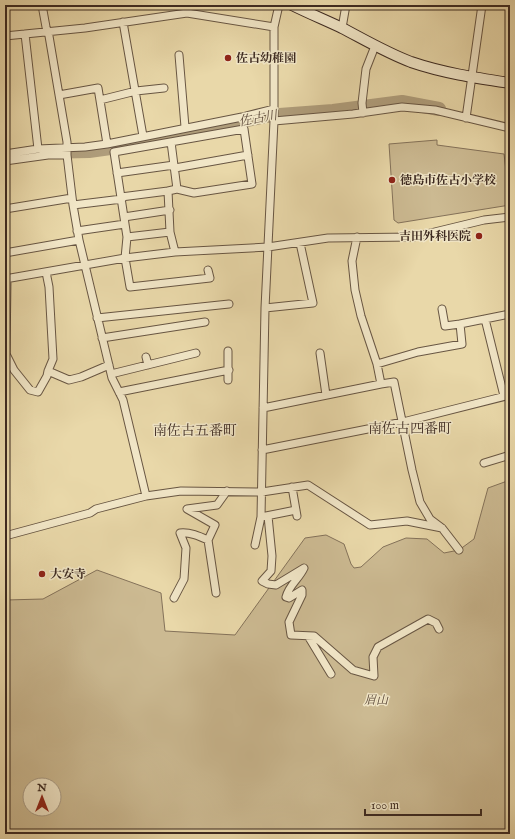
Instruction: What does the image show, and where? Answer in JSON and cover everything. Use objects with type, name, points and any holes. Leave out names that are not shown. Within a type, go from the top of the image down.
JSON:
[{"type":"street","points":[[42,5],[49,36],[67,142],[72,202],[79,240],[111,374],[123,400],[146,496]]},
{"type":"street","points":[[187,5],[187,13]]},
{"type":"street","points":[[279,5],[274,27],[274,115],[265,308],[262,450],[262,492],[264,516],[272,556],[271,571],[262,582],[276,585],[304,568],[288,590],[286,597],[289,598],[302,590],[302,595],[289,622],[291,635],[314,636],[353,670],[374,676],[373,657],[378,647],[428,619],[436,623],[439,629]]},
{"type":"street","points":[[292,5],[411,62],[435,70],[510,82]]},
{"type":"street","points":[[342,28],[346,5]]},
{"type":"street","points":[[466,115],[482,5]]},
{"type":"street","points":[[5,36],[47,32],[187,13],[274,27]]},
{"type":"street","points":[[123,22],[143,136]]},
{"type":"street","points":[[25,34],[38,149]]},
{"type":"street","points":[[363,108],[366,69],[375,46]]},
{"type":"street","points":[[179,55],[185,127]]},
{"type":"street","points":[[59,95],[98,88],[107,144]]},
{"type":"street","points":[[100,100],[136,91],[164,88]]},
{"type":"street","points":[[208,270],[210,278],[130,286],[125,258],[127,237],[125,220],[114,152],[171,142],[274,115],[363,108],[402,107],[435,110],[466,115],[510,128]]},
{"type":"street","points":[[5,161],[107,144],[185,127],[243,122]]},
{"type":"street","points":[[5,208],[122,198],[177,189],[194,194],[252,184],[243,122]]},
{"type":"street","points":[[171,142],[177,189]]},
{"type":"street","points":[[5,154],[38,149],[67,151]]},
{"type":"street","points":[[117,173],[248,155]]},
{"type":"street","points":[[168,191],[170,232],[175,252]]},
{"type":"street","points":[[77,230],[170,210]]},
{"type":"street","points":[[46,272],[49,287],[53,359],[47,376],[38,392],[30,390],[14,370],[6,354],[6,278],[125,258],[175,252],[268,247],[328,238],[414,237],[484,220],[510,217]]},
{"type":"street","points":[[127,237],[170,232]]},
{"type":"street","points":[[357,237],[352,261],[355,290],[381,384]]},
{"type":"street","points":[[5,253],[79,240]]},
{"type":"street","points":[[265,308],[313,303],[300,243]]},
{"type":"street","points":[[97,318],[229,304]]},
{"type":"street","points":[[442,309],[445,326],[510,314]]},
{"type":"street","points":[[262,450],[403,422],[507,396],[485,318]]},
{"type":"street","points":[[102,338],[206,322]]},
{"type":"street","points":[[376,364],[418,352],[462,344],[460,324]]},
{"type":"street","points":[[228,350],[228,380]]},
{"type":"street","points":[[111,374],[148,365],[187,352],[196,353]]},
{"type":"street","points":[[320,353],[326,395]]},
{"type":"street","points":[[146,357],[148,365]]},
{"type":"street","points":[[48,371],[69,380],[81,377],[109,365]]},
{"type":"street","points":[[119,392],[229,370]]},
{"type":"street","points":[[263,408],[394,382],[420,502],[430,519],[442,528],[459,550]]},
{"type":"street","points":[[484,462],[510,455]]},
{"type":"street","points":[[5,536],[146,496],[181,491],[262,492],[308,485],[370,525],[407,521],[442,528]]},
{"type":"street","points":[[264,516],[297,513],[292,487]]},
{"type":"street","points":[[216,593],[208,540],[215,525],[187,510],[217,505],[228,491]]},
{"type":"street","points":[[255,545],[264,516]]},
{"type":"street","points":[[174,598],[184,579],[186,548],[180,534],[187,533],[200,536],[208,540]]},
{"type":"street","points":[[308,636],[331,674]]},
{"type":"green space","points":[[437,140],[437,145],[504,154],[510,205],[398,223],[394,220],[389,144]]},
{"type":"green space","name":"眉山","points":[[510,480],[510,834],[5,834],[6,600],[43,599],[97,570],[161,593],[165,631],[235,635],[305,538],[326,535],[344,544],[351,564],[354,568],[361,567],[383,547],[406,538],[427,539],[444,553],[459,550],[474,539],[488,488]]},
{"type":"waterway","name":"佐古川","points":[[11,156],[40,152],[89,151],[139,144],[266,116],[333,111],[402,102],[439,109]]},
{"type":"place","name":"佐古幼稚園","points":[[228,58]]},
{"type":"place","name":"徳島市佐古小学校","points":[[392,180]]},
{"type":"place","name":"吉田外科医院","points":[[479,236]]},
{"type":"place","name":"大安寺","points":[[42,574]]},
{"type":"district","name":"南佐古四番町","points":[[410,429]]},
{"type":"district","name":"南佐古五番町","points":[[195,431]]}]
